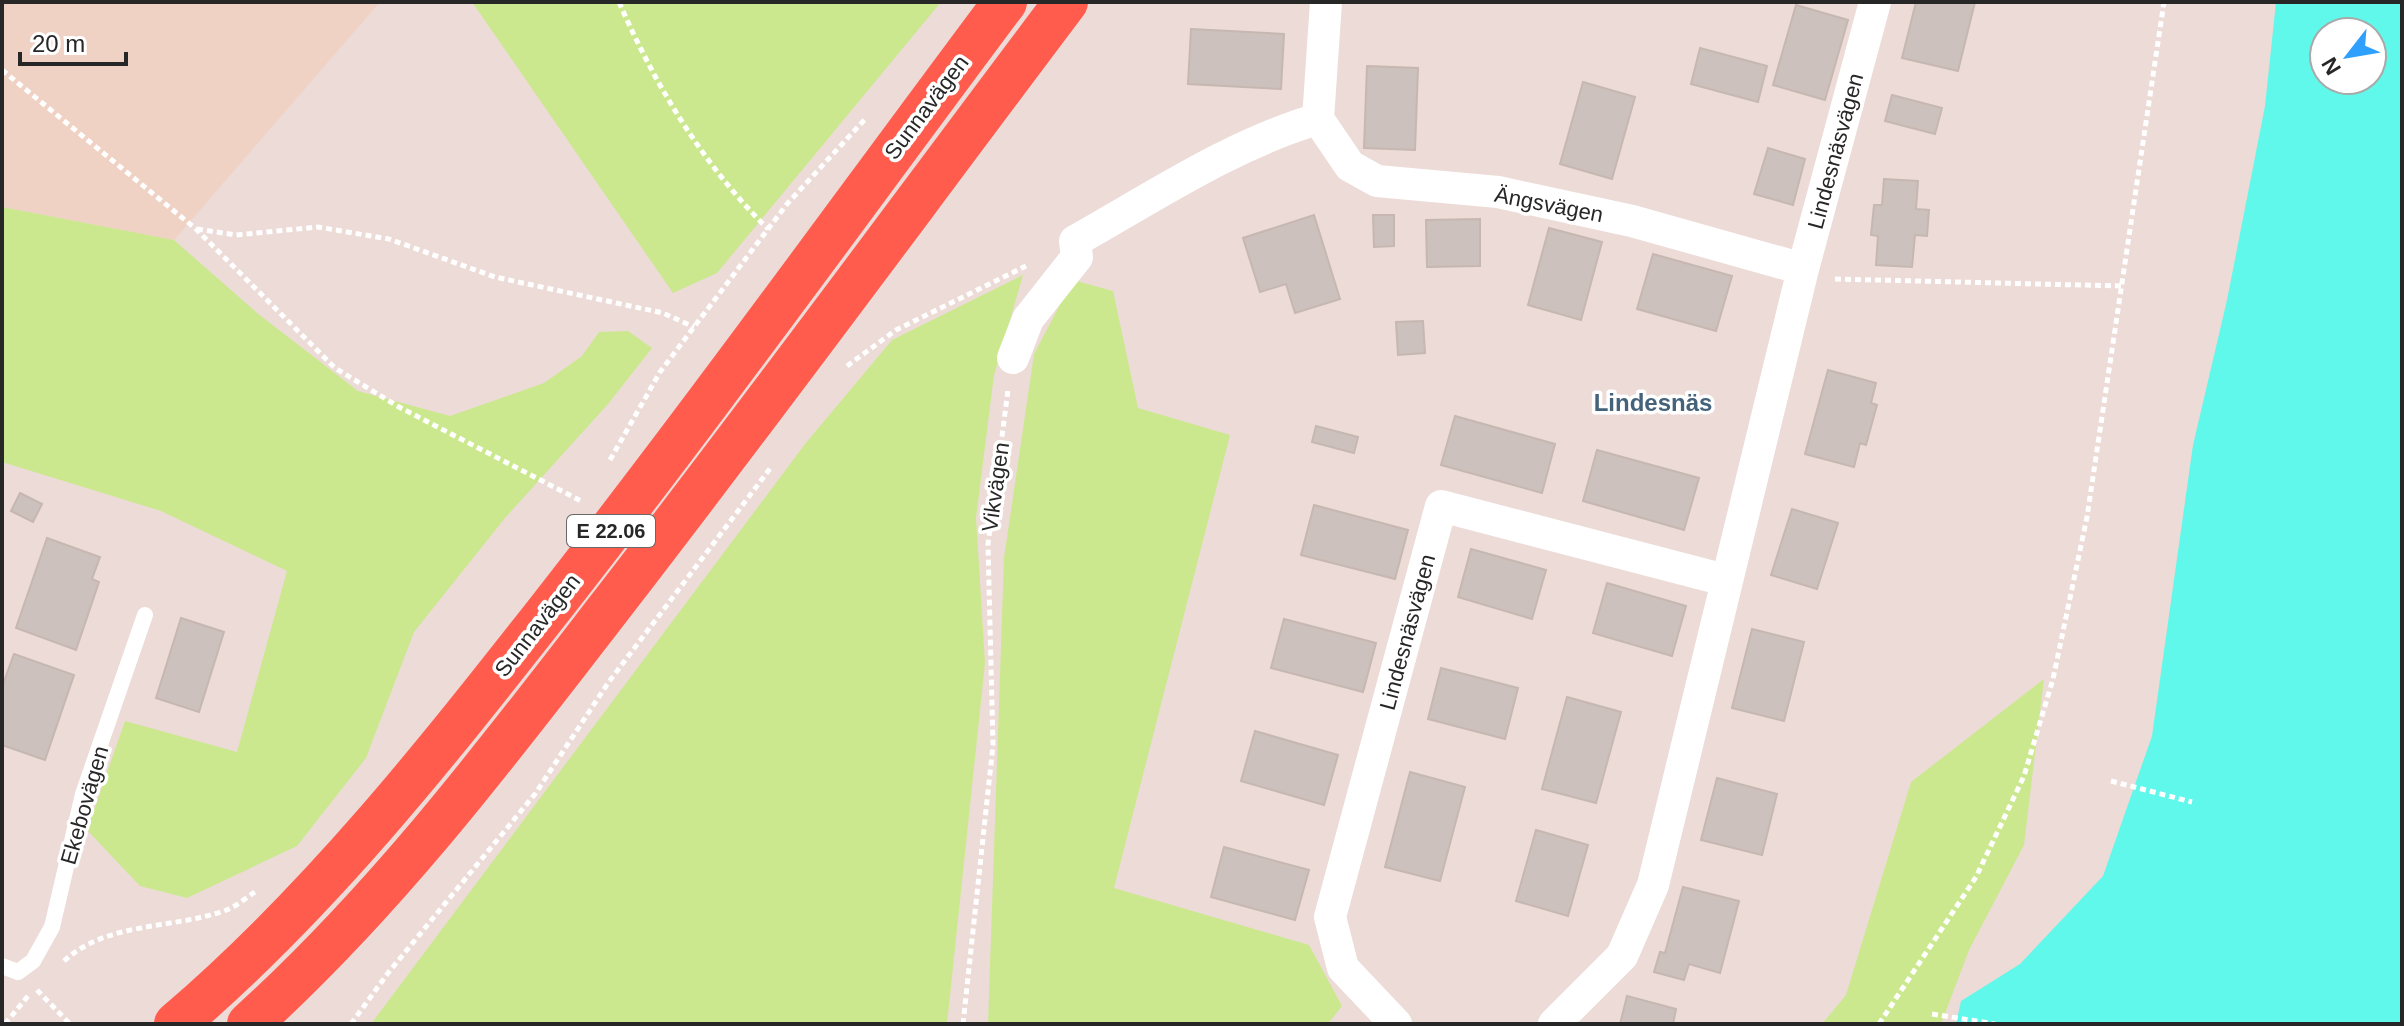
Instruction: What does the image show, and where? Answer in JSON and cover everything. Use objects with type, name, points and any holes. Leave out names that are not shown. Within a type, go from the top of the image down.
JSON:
[{"type":"highway","name":"Sunnavägen","points":[[176,1024],[265,943],[342,864],[435,756],[609,533],[1005,2]]},
{"type":"highway","name":"E 22.06","points":[[249,1024],[323,953],[472,785],[695,497],[1066,2]]},
{"type":"street","points":[[1013,358],[1028,319],[1077,257],[1075,241],[1210,166],[1295,126],[1318,119],[1326,2]]},
{"type":"street","name":"Lindesnäsvägen","points":[[1554,1024],[1622,956],[1653,885],[1803,269],[1875,2]]},
{"type":"street","name":"Ängsvägen","points":[[1318,119],[1330,142],[1350,166],[1377,181],[1498,192],[1632,221],[1803,269]]},
{"type":"street","name":"Lindesnäsvägen","points":[[1396,1024],[1343,968],[1330,917],[1441,506],[1725,580]]},
{"type":"lane","name":"Ekebovägen","points":[[2,966],[18,972],[33,961],[52,927],[83,794],[145,615]]},
{"type":"path","points":[[619,2],[688,132],[740,202],[768,229]]},
{"type":"path","points":[[1879,1024],[1976,877],[2024,776],[2053,679],[2087,517],[2164,2]]},
{"type":"path","points":[[2,70],[196,229],[335,368],[399,407],[583,502]]},
{"type":"path","points":[[609,463],[660,372],[768,229],[869,114]]},
{"type":"path","points":[[196,229],[236,235],[318,227],[389,239],[495,277],[663,313],[694,327]]},
{"type":"path","points":[[836,377],[857,356],[896,330],[1075,241]]},
{"type":"path","points":[[1803,269],[1829,279],[2121,286]]},
{"type":"path","name":"Vikvägen","points":[[963,1024],[993,745],[988,544],[1013,358]]},
{"type":"path","points":[[351,1024],[388,973],[535,794],[608,683],[781,453]]},
{"type":"path","points":[[573,514],[592,489]]},
{"type":"path","points":[[2111,781],[2192,802]]},
{"type":"path","points":[[54,970],[74,952],[115,933],[230,908],[265,885]]},
{"type":"path","points":[[5,1024],[44,979]]},
{"type":"path","points":[[35,988],[70,1024]]},
{"type":"path","points":[[1932,1014],[1995,1024]]},
{"type":"shaded area","points":[[2,2],[380,2],[174,240],[2,207]]},
{"type":"green space","points":[[472,2],[941,2],[717,273],[673,293]]},
{"type":"green space","points":[[2,207],[174,240],[257,313],[358,391],[450,416],[544,383],[582,356],[599,332],[628,331],[652,348],[608,404],[505,518],[414,632],[366,758],[297,846],[187,898],[140,886],[87,830],[125,721],[237,752],[287,571],[161,511],[2,462]]},
{"type":"green space","points":[[1023,275],[994,375],[976,518],[985,663],[947,1024],[371,1024],[805,444],[892,340]]},
{"type":"green space","points":[[1073,280],[1113,291],[1138,408],[1230,435],[1114,888],[1309,945],[1342,1006],[1328,1024],[988,1024],[1004,558],[1034,354]]},
{"type":"green space","points":[[2044,679],[2024,845],[1969,950],[1941,1024],[1822,1024],[1846,995],[1911,782]]},
{"type":"water","points":[[2276,2],[2402,2],[2402,1024],[1956,1024],[1961,1001],[2020,964],[2103,876],[2152,736],[2193,445],[2227,300],[2265,106]]},
{"type":"building","points":[[1916,2],[1975,2],[1958,71],[1902,58]]},
{"type":"building","points":[[1796,5],[1848,20],[1825,100],[1773,85]]},
{"type":"building","points":[[1191,29],[1284,34],[1281,89],[1188,84]]},
{"type":"building","points":[[1700,48],[1767,66],[1758,102],[1691,84]]},
{"type":"building","points":[[1367,66],[1418,68],[1415,150],[1364,148]]},
{"type":"building","points":[[1583,82],[1635,97],[1612,179],[1560,164]]},
{"type":"building","points":[[1892,95],[1942,108],[1935,134],[1885,121]]},
{"type":"building","points":[[1768,148],[1805,159],[1793,205],[1754,194]]},
{"type":"building","points":[[1884,179],[1918,181],[1916,209],[1929,210],[1927,236],[1915,235],[1912,267],[1876,265],[1878,236],[1871,235],[1874,205],[1882,205]]},
{"type":"building","points":[[1314,215],[1340,299],[1295,313],[1286,284],[1260,292],[1243,238]]},
{"type":"building","points":[[1373,215],[1394,215],[1394,246],[1374,247]]},
{"type":"building","points":[[1480,219],[1480,266],[1427,267],[1426,220]]},
{"type":"building","points":[[1549,228],[1602,242],[1581,320],[1528,305]]},
{"type":"building","points":[[1653,254],[1732,276],[1716,331],[1637,309]]},
{"type":"building","points":[[1423,321],[1425,353],[1398,355],[1396,322]]},
{"type":"building","points":[[1828,370],[1876,383],[1871,403],[1877,405],[1866,445],[1860,443],[1854,467],[1805,454]]},
{"type":"building","points":[[1455,416],[1555,444],[1542,493],[1441,465]]},
{"type":"building","points":[[1316,426],[1358,437],[1354,453],[1312,442]]},
{"type":"building","points":[[1597,450],[1699,478],[1684,530],[1583,501]]},
{"type":"building","points":[[20,493],[42,504],[33,522],[11,511]]},
{"type":"building","points":[[1314,505],[1408,530],[1395,579],[1301,555]]},
{"type":"building","points":[[1792,509],[1838,523],[1817,589],[1771,575]]},
{"type":"building","points":[[47,538],[100,557],[92,579],[99,582],[76,650],[16,628]]},
{"type":"building","points":[[1471,549],[1546,570],[1532,619],[1458,597]]},
{"type":"building","points":[[1607,583],[1686,606],[1672,656],[1593,633]]},
{"type":"building","points":[[181,618],[224,632],[199,712],[156,698]]},
{"type":"building","points":[[1284,619],[1376,643],[1363,692],[1271,668]]},
{"type":"building","points":[[1752,629],[1804,642],[1784,721],[1732,708]]},
{"type":"building","points":[[14,654],[74,675],[45,760],[2,745],[2,687]]},
{"type":"building","points":[[1441,668],[1518,688],[1505,739],[1428,719]]},
{"type":"building","points":[[1567,697],[1621,712],[1596,803],[1542,789]]},
{"type":"building","points":[[1255,731],[1338,755],[1324,805],[1241,781]]},
{"type":"building","points":[[1410,772],[1465,787],[1440,881],[1385,867]]},
{"type":"building","points":[[1717,778],[1777,794],[1762,855],[1701,840]]},
{"type":"building","points":[[1536,830],[1588,845],[1568,916],[1516,901]]},
{"type":"building","points":[[1224,847],[1309,870],[1295,920],[1211,897]]},
{"type":"building","points":[[1683,887],[1739,901],[1720,973],[1689,964],[1684,980],[1654,972],[1660,952],[1665,953]]},
{"type":"building","points":[[1627,996],[1676,1009],[1673,1024],[1620,1024]]},
{"type":"district","name":"Lindesnäs","points":[[1653,403]]}]
